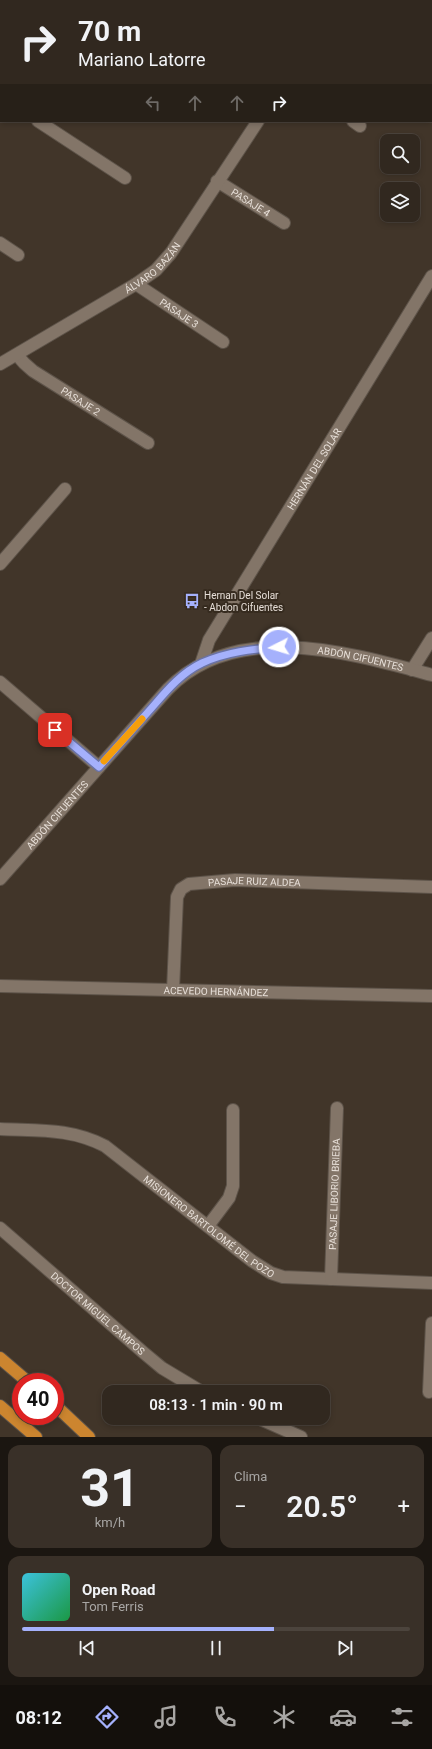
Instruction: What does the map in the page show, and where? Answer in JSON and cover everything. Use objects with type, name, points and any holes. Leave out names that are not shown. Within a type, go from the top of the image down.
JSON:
[{"type":"highway","points":[[0,1358],[18,1373]]},
{"type":"highway","points":[[0,1406],[36,1437]]},
{"type":"highway","points":[[64,1413],[89,1437]]},
{"type":"street","points":[[40,122],[125,178]]},
{"type":"street","name":"ÁLVARO BAZÁN","points":[[0,364],[18,355],[136,284],[165,262],[257,122]]},
{"type":"street","name":"PASAJE 4","points":[[217,181],[284,223]]},
{"type":"street","points":[[0,243],[18,254]]},
{"type":"street","name":"HERNÁN DEL SOLAR","points":[[201,664],[209,640],[432,276]]},
{"type":"street","name":"PASAJE 3","points":[[136,284],[224,342]]},
{"type":"street","name":"PASAJE 2","points":[[18,355],[33,371],[148,443]]},
{"type":"street","points":[[0,564],[65,489]]},
{"type":"street","points":[[412,670],[432,638]]},
{"type":"street","name":"ABDÓN CIFUENTES","points":[[0,879],[178,679],[201,664],[240,652],[279,647],[300,647],[320,649],[432,675]]},
{"type":"street","points":[[0,682],[99,767]]},
{"type":"street","name":"PASAJE RUIZ ALDEA","points":[[173,990],[177,897],[178,893],[184,886],[202,882],[235,880],[432,887]]},
{"type":"street","name":"ACEVEDO HERNÁNDEZ","points":[[0,986],[432,996]]},
{"type":"street","name":"PASAJE LIBORIO BRIEBA","points":[[331,1279],[337,1108]]},
{"type":"street","points":[[208,1226],[229,1198],[233,1186],[234,1110]]},
{"type":"street","name":"MISIONERO BARTOLOMÉ DEL POZO","points":[[0,1129],[75,1134],[91,1139],[105,1146],[261,1268],[271,1273],[289,1277],[432,1282]]},
{"type":"street","name":"DOCTOR MIGUEL CAMPOS","points":[[0,1228],[162,1368],[190,1385]]},
{"type":"street","points":[[429,1392],[432,1324]]},
{"type":"street","points":[[274,1425],[301,1437]]},
{"type":"slow traffic","points":[[104,761],[142,719]]},
{"type":"place","name":"Hernan Del Solar - Abdon Cifuentes","points":[[192,601]]},
{"type":"route","points":[[55,730],[99,767],[168,689],[189,671],[201,664],[221,656],[279,647]]}]
